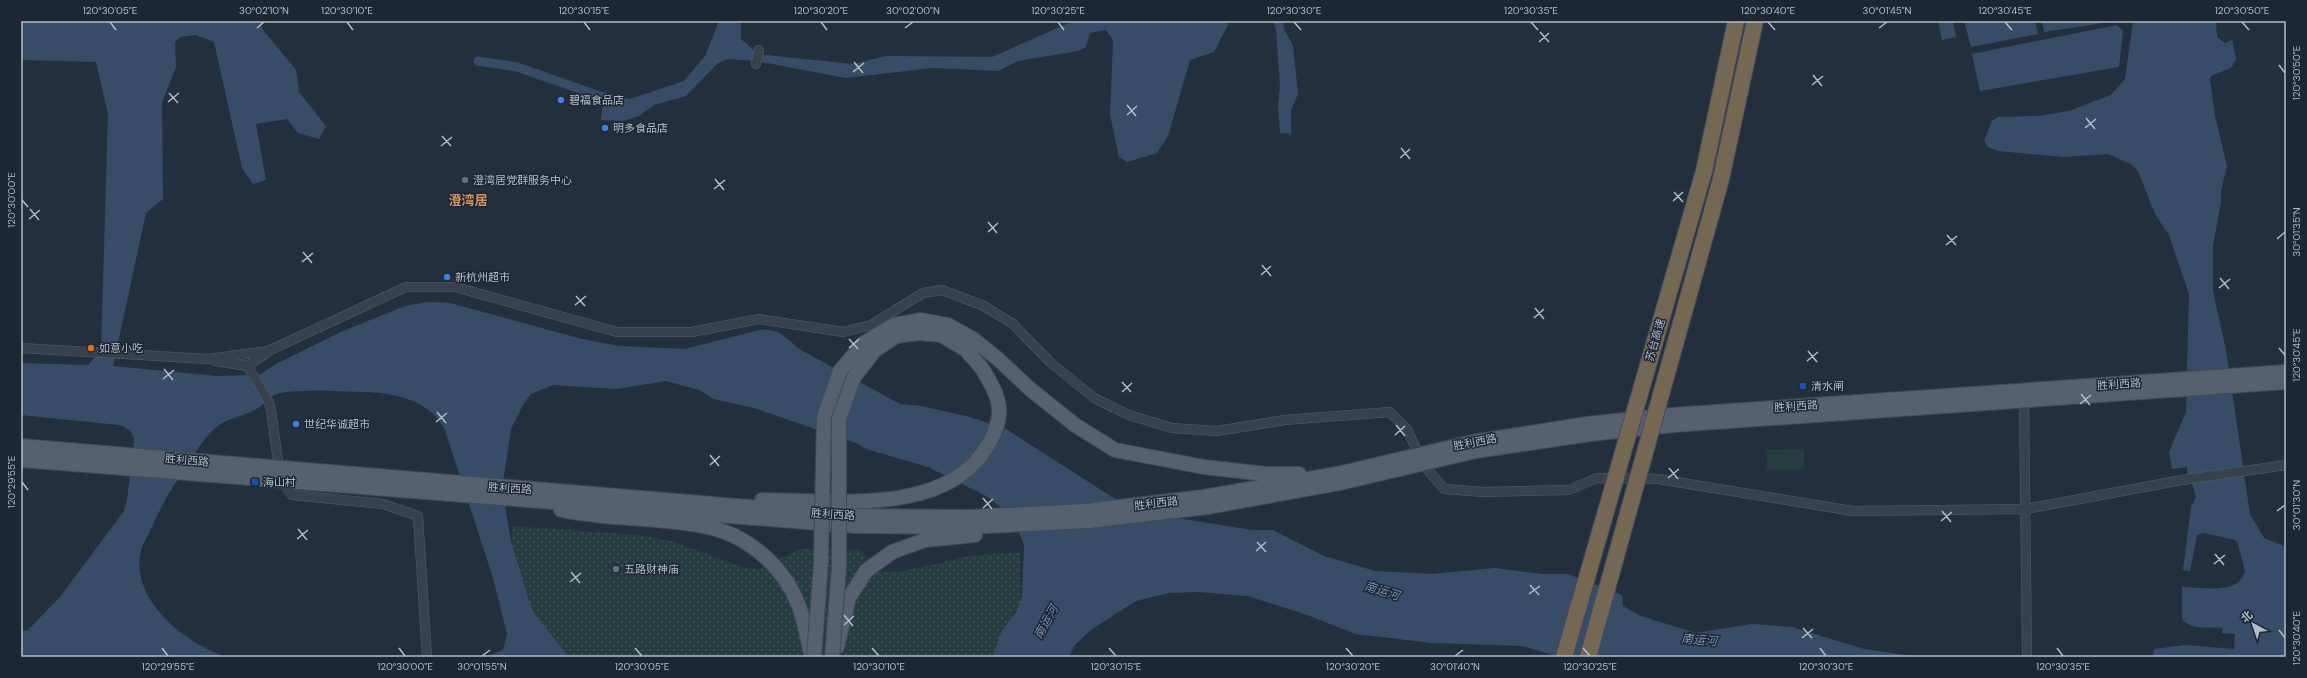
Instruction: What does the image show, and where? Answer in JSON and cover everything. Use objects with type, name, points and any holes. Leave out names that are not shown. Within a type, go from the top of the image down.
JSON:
[{"type":"highway","name":"苏台高速","points":[[1564,657],[1704,172],[1736,21]]},
{"type":"highway","name":"苏台高速","points":[[1588,657],[1721,179],[1755,21]]},
{"type":"main road","points":[[813,657],[821,563],[824,417],[840,371],[864,343],[894,325],[921,320],[948,324],[974,339],[1075,425],[1115,450],[1204,467],[1266,474],[1337,474]]},
{"type":"main road","points":[[653,499],[890,500],[937,488],[964,473],[985,452],[996,432],[1001,406],[992,384],[981,367],[965,349],[941,335],[919,333],[896,336],[875,350],[854,376],[839,419],[839,567],[833,657]]},
{"type":"main road","name":"胜利西路","points":[[2235,381],[2286,372]]},
{"type":"main road","name":"胜利西路","points":[[507,494],[653,499],[858,516],[968,517],[1094,510],[1203,497],[1421,459],[1590,434],[1674,425],[2024,395],[2235,381],[2286,382]]},
{"type":"main road","name":"胜利西路","points":[[21,446],[116,461]]},
{"type":"main road","name":"胜利西路","points":[[21,460],[116,461],[283,474],[856,526],[968,528],[1088,521],[1208,507],[1340,483],[1421,459]]},
{"type":"main road","points":[[507,494],[584,515],[704,526],[735,537],[768,556],[798,604],[813,657]]},
{"type":"main road","points":[[833,657],[849,598],[866,571],[892,552],[925,540],[1088,521]]},
{"type":"street","points":[[756,64],[759,50]]},
{"type":"street","points":[[248,369],[268,351],[406,287],[455,287],[617,332],[692,332],[759,319],[843,332],[871,325],[923,293],[942,290],[984,306],[1013,324],[1050,362],[1094,398],[1129,415],[1172,428],[1217,431],[1285,420],[1390,412],[1407,429],[1421,459],[1444,489],[1483,492],[1569,490],[1597,478],[1658,479],[1853,511],[2026,509],[2182,480],[2286,465]]},
{"type":"street","points":[[21,348],[208,359],[268,351]]},
{"type":"street","points":[[208,359],[248,369],[269,404],[286,489],[292,495],[384,504],[418,516],[427,654]]},
{"type":"street","points":[[2024,395],[2027,656]]},
{"type":"green space","points":[[1804,449],[1804,469],[1767,470],[1767,450]]},
{"type":"green space","points":[[512,526],[638,535],[671,541],[745,568],[759,569],[800,549],[860,550],[882,571],[900,572],[974,555],[1020,553],[1021,602],[1002,630],[992,657],[569,657],[539,620],[525,595],[515,559]]},
{"type":"water","name":"南运河","points":[[21,21],[261,21],[263,30],[296,70],[299,92],[326,126],[319,139],[298,133],[287,119],[256,124],[266,180],[253,184],[242,168],[214,42],[195,35],[180,37],[175,42],[176,67],[162,103],[163,199],[146,213],[113,366],[217,376],[259,375],[276,364],[343,331],[405,306],[427,302],[450,303],[582,339],[619,346],[685,349],[759,330],[771,330],[781,334],[799,349],[900,404],[921,406],[970,417],[1006,429],[1134,511],[1252,530],[1273,530],[1324,556],[1375,571],[1432,574],[1495,568],[1542,574],[1568,574],[1622,595],[1623,606],[1641,616],[1696,633],[1752,624],[1792,627],[1864,649],[1919,657],[1559,657],[1522,646],[1432,643],[1356,634],[1307,615],[1248,596],[1198,592],[1169,593],[1136,601],[1092,629],[1075,645],[1069,657],[992,657],[1002,630],[1016,612],[1022,596],[1024,544],[1010,514],[986,496],[928,467],[866,449],[856,443],[754,408],[714,399],[699,390],[666,381],[617,389],[553,385],[531,394],[524,403],[511,429],[502,489],[511,541],[530,604],[535,614],[569,657],[486,657],[503,650],[507,634],[493,578],[445,430],[439,420],[430,411],[420,405],[398,396],[374,392],[317,391],[292,392],[274,395],[253,411],[230,419],[214,429],[200,445],[172,489],[160,509],[142,547],[140,568],[143,586],[152,602],[164,617],[178,630],[210,650],[226,657],[21,657],[21,630],[27,631],[60,597],[124,511],[127,500],[134,440],[129,430],[119,425],[21,415],[21,363],[88,365],[101,350],[108,114],[96,62],[21,60]]},
{"type":"water","points":[[719,21],[741,21],[741,39],[758,54],[853,64],[886,56],[992,57],[1073,21],[1230,21],[1214,52],[1190,60],[1168,136],[1157,153],[1127,162],[1119,157],[1110,115],[1113,40],[1106,30],[1090,33],[1086,47],[1078,51],[1018,61],[998,71],[933,68],[845,78],[757,61],[728,59],[717,64],[686,96],[654,105],[639,116],[623,121],[601,120],[604,92],[630,99],[684,81],[705,56]]},
{"type":"water","points":[[1273,21],[1283,21],[1284,29],[1293,46],[1298,94],[1291,110],[1291,134],[1280,133],[1278,105],[1280,87],[1276,29]]},
{"type":"water","points":[[1938,21],[1953,21],[1956,37],[1942,40]]},
{"type":"water","points":[[1964,21],[2035,21],[2038,34],[1971,47]]},
{"type":"water","points":[[2042,21],[2117,21],[2044,32]]},
{"type":"water","points":[[2133,21],[2216,21],[2217,37],[2225,43],[2232,40],[2236,59],[2231,68],[2211,76],[2210,80],[2215,116],[2227,166],[2221,191],[2221,202],[2213,245],[2213,291],[2226,350],[2250,514],[2264,538],[2286,547],[2286,657],[2152,657],[2154,649],[2186,645],[2234,649],[2235,634],[2222,633],[2222,628],[2206,628],[2185,623],[2182,619],[2182,587],[2209,589],[2227,587],[2235,584],[2241,579],[2245,571],[2238,544],[2235,540],[2204,533],[2197,535],[2190,571],[2183,570],[2191,507],[2196,497],[2190,477],[2187,477],[2187,467],[2172,469],[2169,452],[2186,412],[2189,294],[2169,235],[2155,214],[2138,171],[2131,164],[2108,154],[2064,157],[1998,151],[1988,147],[1984,141],[1992,121],[1998,117],[2037,116],[2069,111],[2111,95],[2125,79]]},
{"type":"water","points":[[2117,25],[2123,31],[2119,67],[1980,91],[1972,54]]},
{"type":"waterway","points":[[478,61],[517,67],[614,101]]},
{"type":"place","name":"碧福食品店","points":[[561,100]]},
{"type":"place","name":"明多食品店","points":[[605,128]]},
{"type":"place","name":"澄湾居党群服务中心","points":[[465,180]]},
{"type":"place","name":"新杭州超市","points":[[447,277]]},
{"type":"place","name":"如意小吃","points":[[91,348]]},
{"type":"place","name":"清水闸","points":[[1803,386]]},
{"type":"place","name":"世纪华诚超市","points":[[296,424]]},
{"type":"place","name":"海山村","points":[[255,482]]},
{"type":"place","name":"五路财神庙","points":[[616,569]]},
{"type":"district","name":"澄湾居","points":[[468,200]]}]
